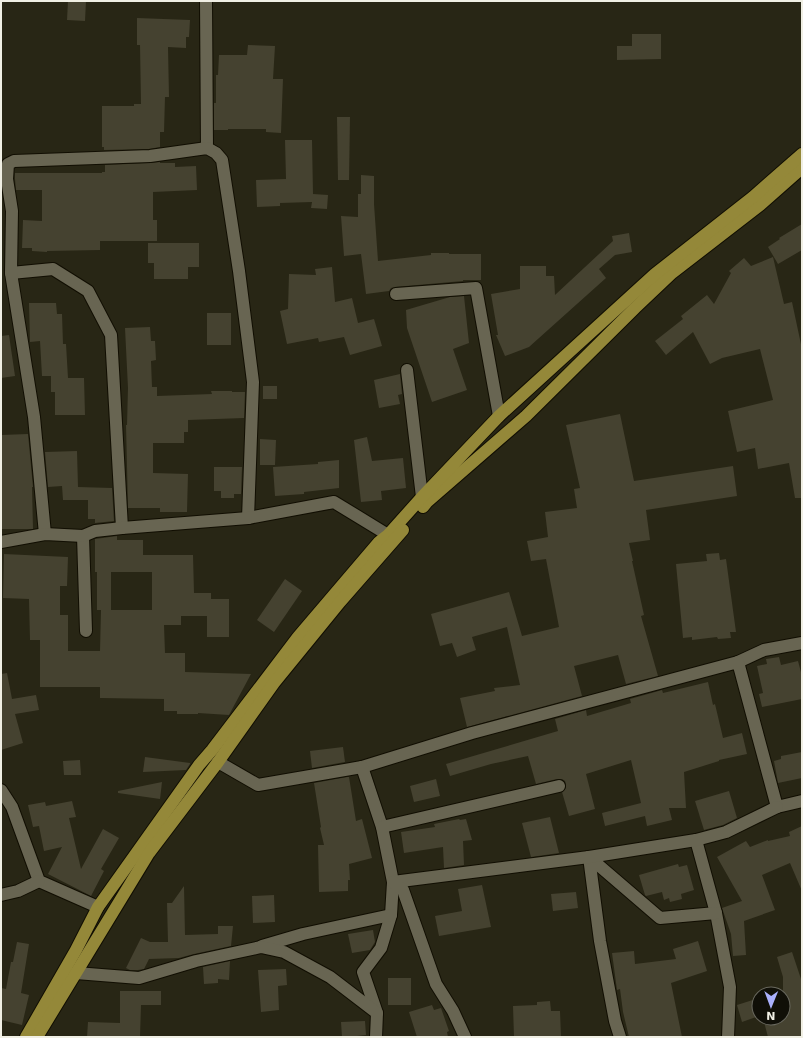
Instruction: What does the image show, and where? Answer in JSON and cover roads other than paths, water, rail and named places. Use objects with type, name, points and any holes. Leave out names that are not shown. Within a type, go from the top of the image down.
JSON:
[{"type":"main road","points":[[26,1037],[76,950],[98,907],[199,765],[217,744],[298,637],[379,542],[388,535],[499,416],[655,274],[753,197],[802,154]]},
{"type":"main road","points":[[37,1037],[149,853],[218,762],[274,683],[340,602],[427,502],[526,416],[672,273],[760,204],[802,168]]},
{"type":"street","points":[[206,1],[207,148]]},
{"type":"street","points":[[45,534],[34,417],[12,273],[12,211],[7,179],[8,164],[14,161],[150,156],[207,148],[216,153],[222,160],[239,272],[253,382],[248,518]]},
{"type":"street","points":[[12,273],[53,268],[88,291],[111,334],[122,528]]},
{"type":"street","points":[[396,294],[476,288],[499,416]]},
{"type":"street","points":[[407,370],[422,497]]},
{"type":"street","points":[[1,542],[45,534],[83,536],[95,531],[122,528],[248,518],[334,502],[388,535]]},
{"type":"street","points":[[83,536],[86,632]]},
{"type":"street","points":[[218,762],[258,785],[362,767],[472,733],[738,662],[764,650],[802,643]]},
{"type":"street","points":[[738,662],[777,808]]},
{"type":"street","points":[[362,767],[382,827],[393,882],[390,914],[381,948],[363,972],[377,1013],[376,1037]]},
{"type":"street","points":[[382,827],[559,786]]},
{"type":"street","points":[[1,790],[12,807],[39,881],[98,907]]},
{"type":"street","points":[[393,882],[589,857],[696,840],[726,832],[777,808],[802,801]]},
{"type":"street","points":[[696,840],[716,914],[730,987],[728,1037]]},
{"type":"street","points":[[589,857],[660,918],[716,914]]},
{"type":"street","points":[[589,857],[600,941],[615,1021],[620,1037]]},
{"type":"street","points":[[1,895],[39,881]]},
{"type":"street","points":[[393,882],[403,890],[436,984],[453,1011],[465,1037]]},
{"type":"street","points":[[76,973],[139,978],[196,961],[261,947],[303,934],[390,914]]},
{"type":"street","points":[[261,947],[284,952],[330,977],[377,1013]]}]
